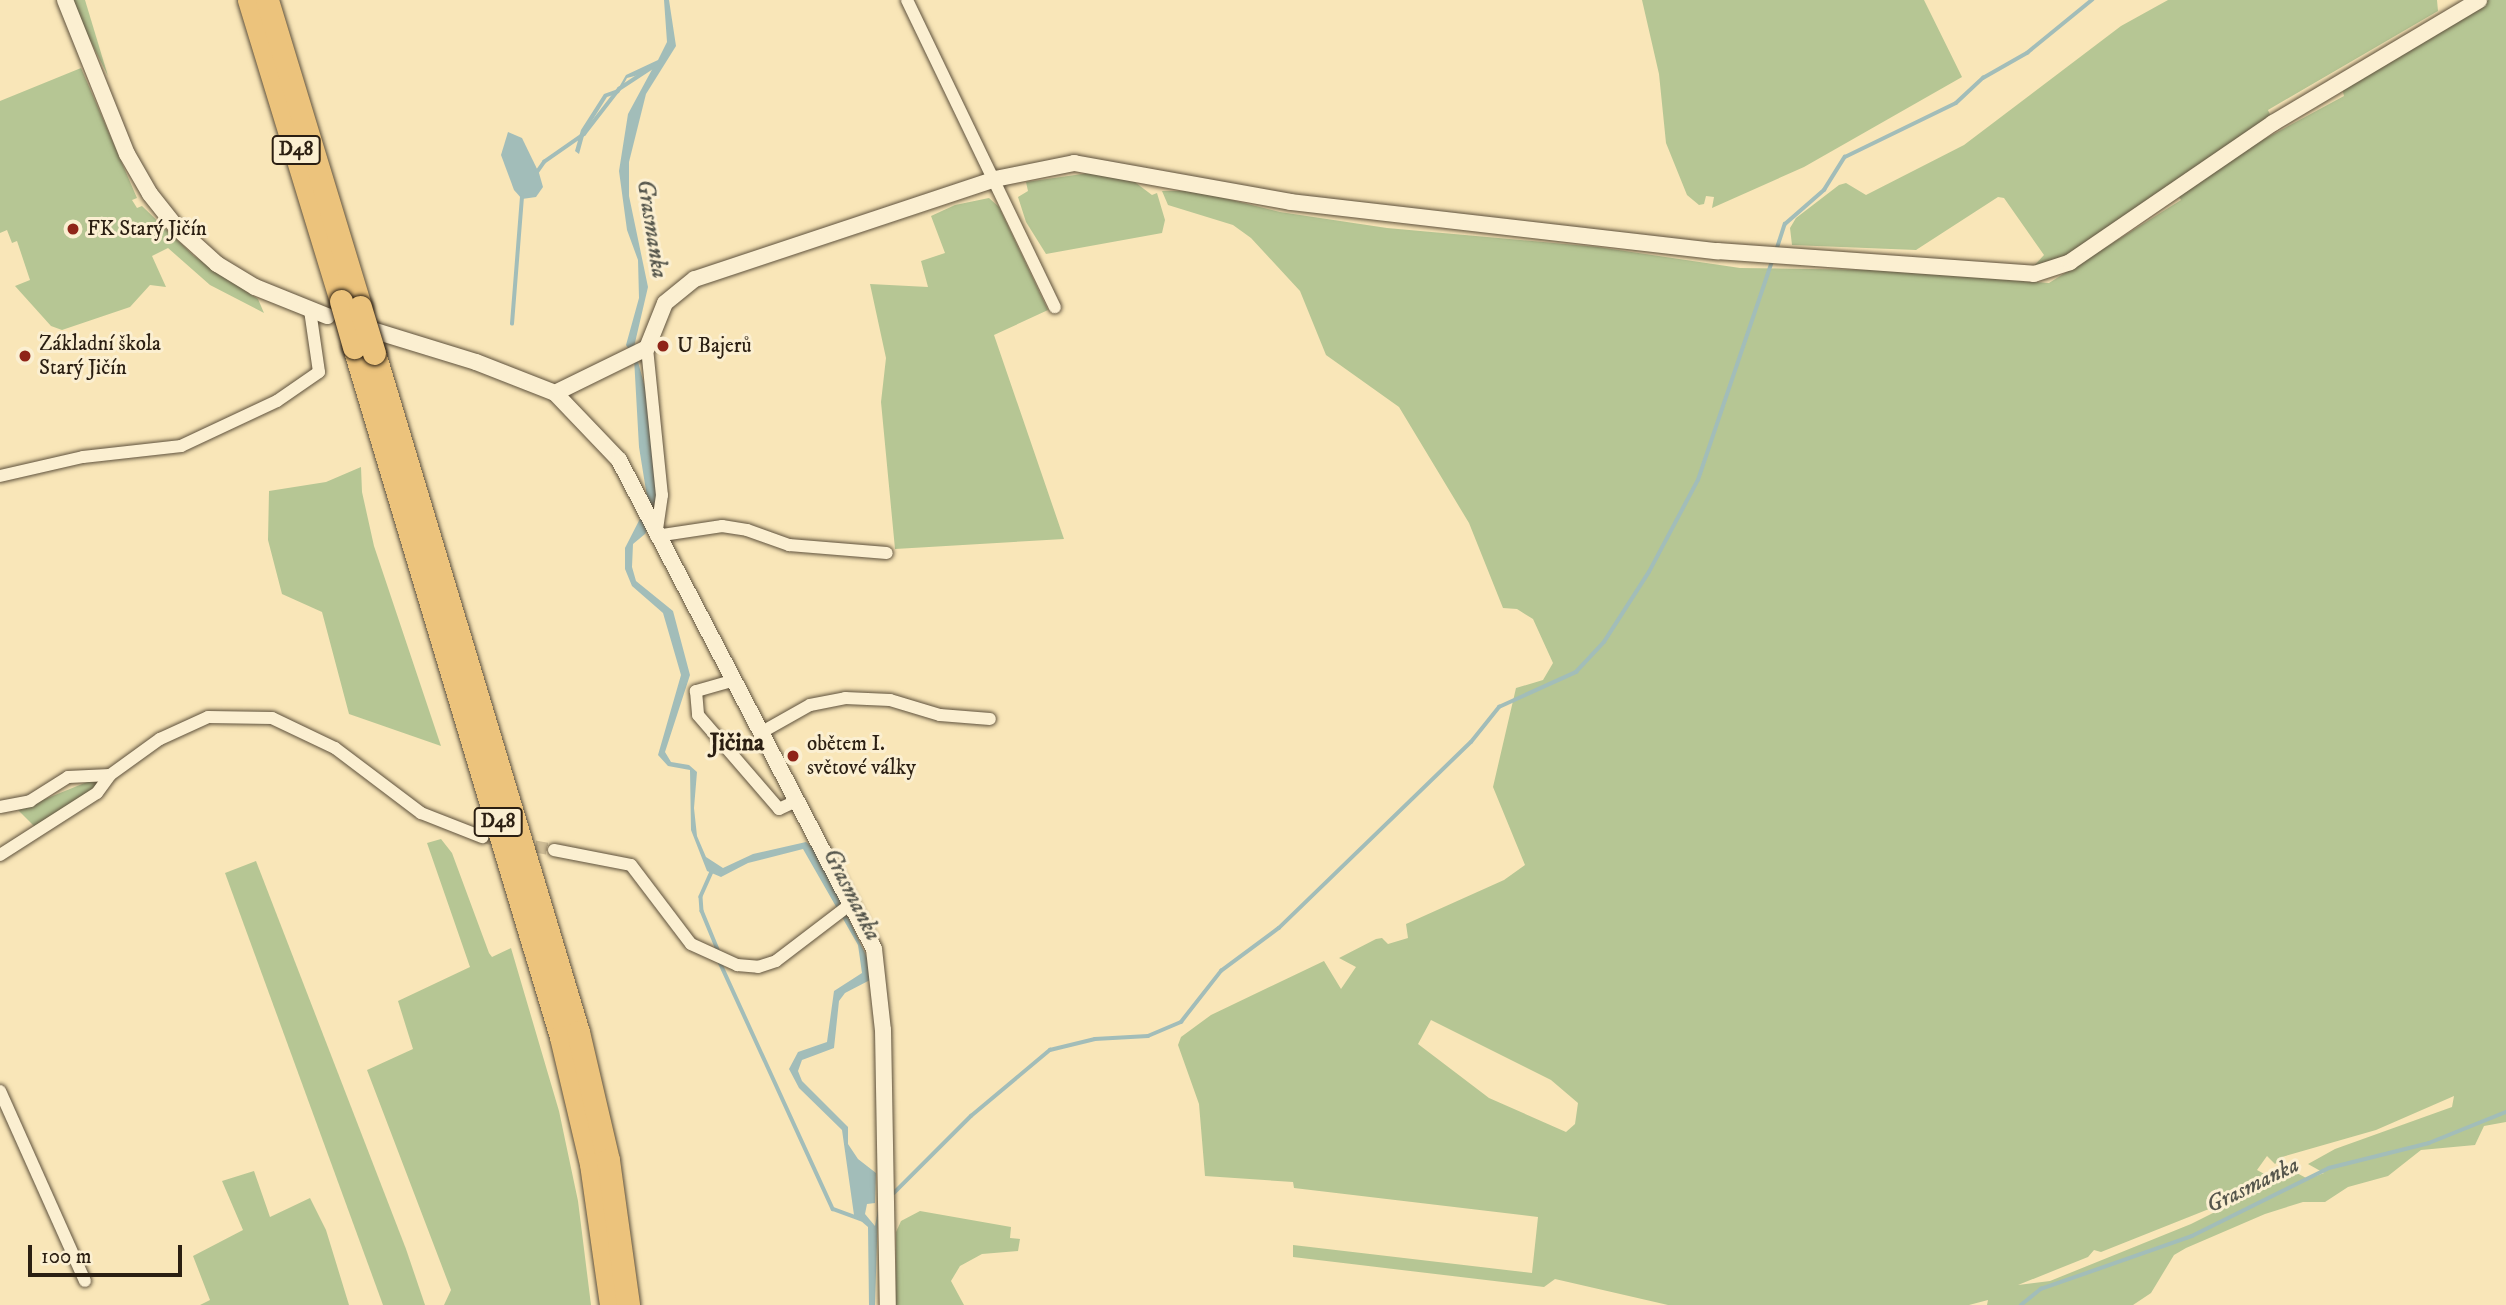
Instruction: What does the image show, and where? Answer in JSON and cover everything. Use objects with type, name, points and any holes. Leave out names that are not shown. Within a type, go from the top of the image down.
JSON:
[{"type":"highway","name":"D48","points":[[249,0],[578,1032],[608,1160],[628,1305]]},
{"type":"highway","name":"D48","points":[[267,0],[352,325],[561,1037],[591,1164],[611,1305]]},
{"type":"street","points":[[65,0],[127,154],[150,194],[177,228],[217,264],[255,287],[310,310],[476,362],[555,393],[619,460],[650,525],[799,800],[844,909],[874,949],[881,984],[888,1305]]},
{"type":"street","points":[[907,0],[1055,307]]},
{"type":"street","points":[[650,525],[662,495],[640,352],[665,303],[695,279],[995,179],[1074,163],[1143,172],[1291,202],[1774,255],[2034,274],[2070,262],[2273,123],[2479,0]]},
{"type":"street","points":[[0,477],[83,457],[181,446],[277,401],[319,372],[310,310]]},
{"type":"street","points":[[555,393],[640,352]]},
{"type":"street","points":[[650,525],[722,526],[789,545],[887,553]]},
{"type":"street","points":[[734,680],[695,691],[698,715],[779,808],[799,800]]},
{"type":"street","points":[[762,732],[810,705],[845,698],[890,700],[940,715],[990,719]]},
{"type":"street","points":[[0,855],[97,793],[110,775],[160,739],[208,717],[272,718],[335,748],[421,814],[482,837]]},
{"type":"street","points":[[0,807],[30,802],[68,777],[110,775]]},
{"type":"street","points":[[555,850],[631,864],[691,944],[726,961],[758,967],[776,961],[844,909]]},
{"type":"street","points":[[0,1093],[85,1281]]},
{"type":"green space","points":[[70,0],[85,0],[108,76]]},
{"type":"green space","points":[[1642,0],[1924,0],[1962,77],[1804,167],[1712,208],[1714,197],[1706,196],[1704,204],[1699,205],[1687,195],[1666,143],[1659,74]]},
{"type":"green space","points":[[2168,0],[2437,0],[2438,11],[2268,110],[2271,117],[2255,144],[2344,96],[2342,88],[2488,0],[2506,0],[2506,1122],[2484,1126],[2475,1145],[2421,1150],[2388,1176],[2348,1187],[2325,1202],[2303,1202],[2265,1214],[2186,1248],[2174,1255],[2151,1293],[2133,1305],[1987,1305],[1988,1300],[1969,1305],[1668,1305],[1555,1279],[1544,1287],[1293,1257],[1293,1245],[1532,1273],[1538,1217],[1294,1188],[1293,1182],[1205,1176],[1199,1104],[1178,1045],[1181,1037],[1211,1015],[1324,961],[1341,989],[1356,967],[1339,958],[1376,939],[1382,938],[1388,944],[1408,938],[1406,924],[1504,880],[1525,865],[1493,787],[1516,688],[1543,680],[1553,663],[1533,619],[1517,609],[1503,608],[1469,523],[1399,407],[1326,355],[1300,291],[1251,238],[1233,225],[1168,205],[1162,191],[1195,191],[1280,212],[1387,228],[1598,247],[1740,268],[1874,270],[2049,283],[2181,200],[2172,186],[2077,251],[2032,268],[2044,255],[2004,198],[1998,197],[1916,250],[1792,245],[1790,228],[1796,218],[1839,185],[1846,183],[1866,195],[1964,145],[2121,26]],"holes":[[[1431,1020],[1551,1080],[1578,1103],[1575,1124],[1566,1132],[1489,1098],[1418,1044]],[[2454,1096],[2452,1107],[2335,1149],[2308,1164],[2324,1173],[2308,1179],[2295,1172],[2191,1224],[2050,1281],[2018,1285],[2088,1257],[2094,1250],[2101,1252],[2209,1209],[2268,1176],[2257,1170],[2267,1156],[2275,1164],[2282,1157],[2376,1130]]]},
{"type":"green space","points":[[81,68],[137,198],[132,200],[137,208],[142,206],[194,256],[258,299],[264,313],[210,285],[168,248],[152,256],[166,287],[150,285],[130,307],[62,330],[51,326],[15,286],[30,280],[17,241],[12,243],[7,230],[0,233],[0,101]]},
{"type":"green space","points":[[1089,173],[1132,180],[1152,195],[1157,193],[1165,220],[1162,233],[1046,254],[1026,222],[1018,197],[1028,191],[1026,182]]},
{"type":"green space","points":[[989,198],[999,207],[1048,310],[994,335],[1064,539],[895,549],[881,402],[886,358],[870,284],[928,287],[921,261],[945,253],[931,216],[955,205]]},
{"type":"green space","points":[[361,467],[362,492],[374,546],[441,746],[349,714],[322,612],[282,594],[268,540],[269,491],[326,482]]},
{"type":"green space","points":[[97,778],[101,784],[35,827],[18,810]]},
{"type":"green space","points":[[441,839],[452,853],[489,953],[492,957],[511,948],[559,1111],[578,1201],[591,1305],[444,1305],[451,1290],[367,1070],[413,1049],[398,1001],[470,967],[427,843]]},
{"type":"green space","points":[[256,861],[406,1249],[425,1305],[383,1305],[225,873]]},
{"type":"green space","points":[[254,1171],[270,1217],[310,1198],[326,1230],[349,1305],[200,1305],[210,1300],[193,1256],[243,1230],[222,1181]]},
{"type":"green space","points":[[920,1211],[1011,1227],[1010,1238],[1020,1239],[1018,1251],[982,1254],[960,1266],[951,1281],[964,1305],[896,1305],[896,1232],[901,1221]]},
{"type":"water","points":[[664,0],[669,0],[676,46],[646,94],[629,162],[629,196],[648,287],[634,347],[650,406],[657,498],[654,517],[645,534],[633,544],[632,567],[636,581],[673,611],[690,675],[665,752],[671,762],[689,765],[697,772],[694,808],[697,836],[706,857],[723,868],[753,854],[806,842],[817,851],[869,962],[870,980],[845,993],[839,1001],[834,1048],[802,1060],[798,1071],[802,1081],[848,1127],[848,1144],[858,1159],[876,1173],[875,1203],[867,1204],[865,1214],[875,1226],[878,1210],[875,1305],[869,1305],[868,1227],[854,1215],[842,1130],[799,1088],[789,1069],[798,1052],[827,1042],[834,991],[862,973],[858,945],[803,849],[748,863],[721,877],[707,871],[691,830],[690,770],[668,766],[658,755],[681,675],[663,613],[632,586],[625,569],[625,548],[648,503],[639,447],[634,358],[626,345],[639,298],[638,260],[627,230],[619,171],[628,114],[655,64],[646,73],[627,78],[619,93],[607,97],[585,132],[579,154],[575,151],[581,130],[604,94],[618,89],[626,75],[658,60],[667,42]]},
{"type":"water","points":[[508,132],[522,138],[539,173],[543,187],[536,197],[522,199],[514,190],[501,155]]},
{"type":"waterway","points":[[1776,251],[1785,224],[1824,190],[1845,157],[1956,103],[1983,78],[2027,53],[2092,0]]},
{"type":"waterway","points":[[535,175],[544,162],[584,134],[619,89],[657,64]]},
{"type":"waterway","points":[[512,324],[522,197]]},
{"type":"waterway","points":[[894,1193],[971,1116],[1050,1050],[1095,1039],[1148,1036],[1181,1022],[1221,971],[1279,928],[1471,742],[1499,707],[1576,672],[1604,642],[1649,572],[1698,480],[1772,261]]},
{"type":"waterway","points":[[712,872],[701,897],[702,911],[719,952]]},
{"type":"waterway","points":[[719,960],[833,1209],[861,1219]]},
{"type":"waterway","name":"Grasmanka","points":[[2021,1305],[2041,1289],[2192,1236],[2329,1168],[2429,1143],[2506,1112]]},
{"type":"tunnel","points":[[482,837],[554,850]]},
{"type":"place","name":"FK Starý Jičín","points":[[73,229]]},
{"type":"place","name":"U Bajerů","points":[[663,346]]},
{"type":"place","name":"Základní škola Starý Jičín","points":[[25,356]]},
{"type":"place","name":"obětem I. světové války","points":[[793,756]]},
{"type":"district","name":"Jičina","points":[[737,744]]}]
